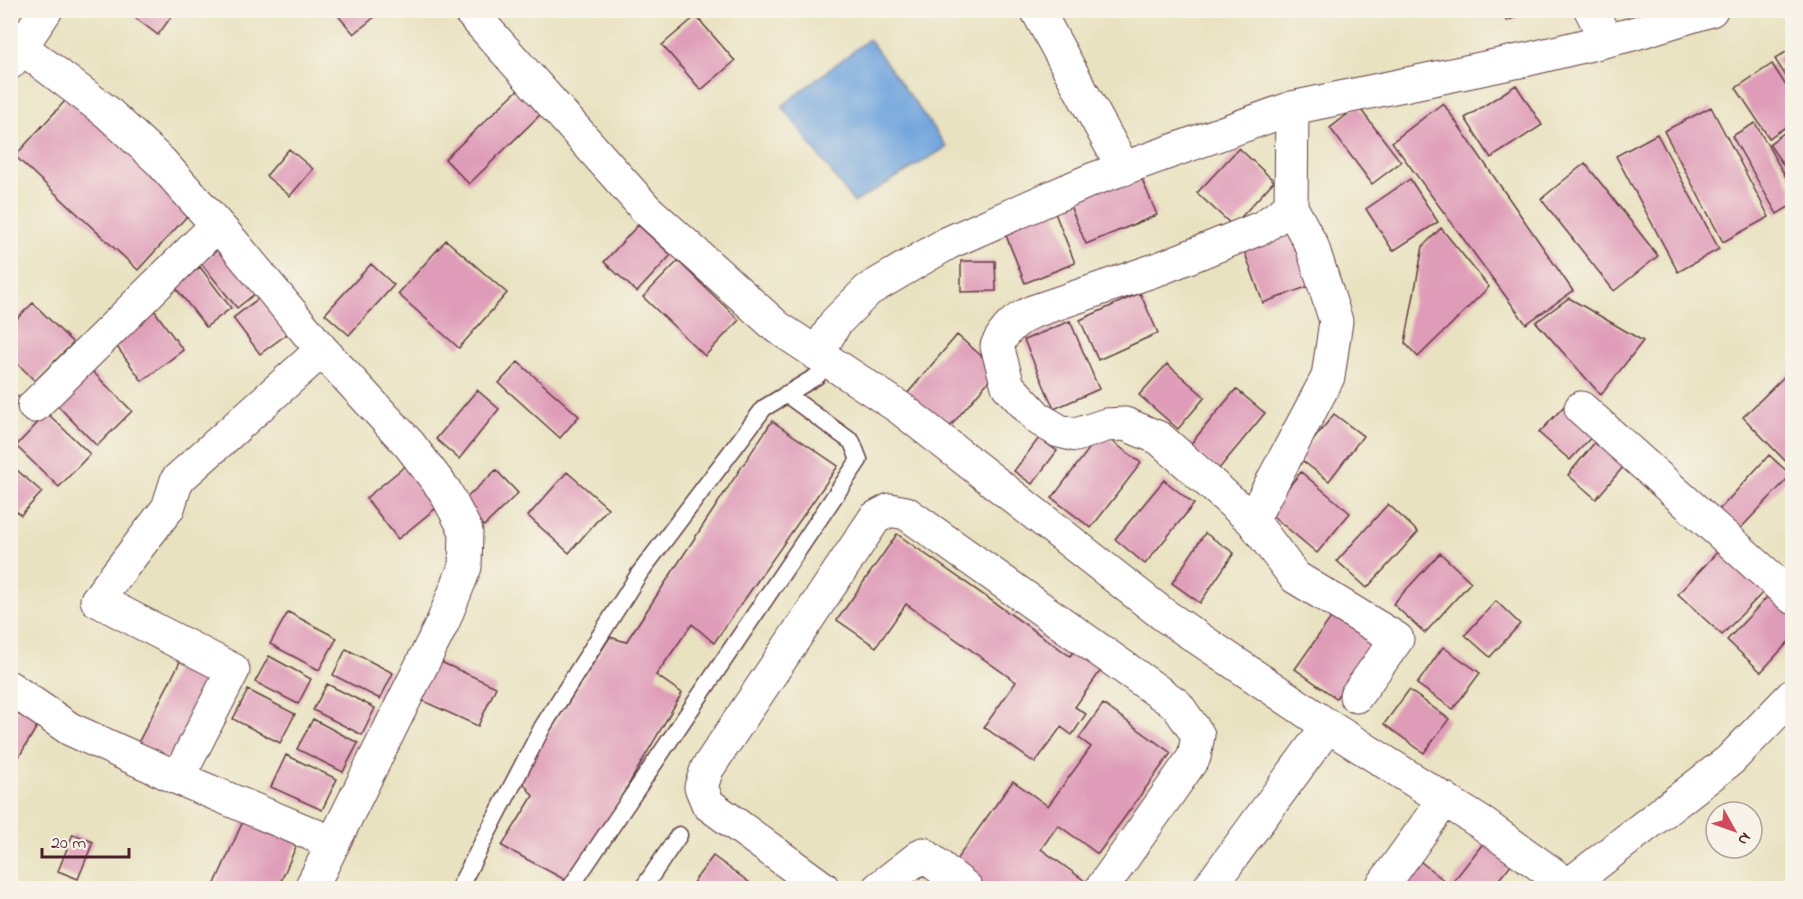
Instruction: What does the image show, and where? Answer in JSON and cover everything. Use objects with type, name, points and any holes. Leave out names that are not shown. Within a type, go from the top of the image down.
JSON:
[{"type":"street","points":[[46,10],[16,55],[107,112],[161,162],[322,350],[409,444],[445,491],[466,531],[465,567],[444,622],[311,888]]},
{"type":"street","points":[[469,10],[646,210],[777,327],[900,408],[1164,615],[1328,726],[1445,799],[1569,887],[1730,760],[1792,696]]},
{"type":"street","points":[[1037,10],[1124,169]]},
{"type":"street","points":[[1591,10],[1606,40]]},
{"type":"street","points":[[823,358],[836,322],[868,290],[948,243],[1124,169],[1292,108],[1438,80],[1606,40],[1711,10]]},
{"type":"street","points":[[1252,520],[1328,377],[1336,321],[1312,246],[1291,207],[1292,108]]},
{"type":"street","points":[[1291,207],[1263,227],[1161,268],[1032,312],[1016,320],[1003,334],[997,346],[1008,386],[1039,419],[1059,431],[1076,435],[1106,424],[1125,424],[1160,438],[1252,520],[1295,577],[1397,639],[1356,696]]},
{"type":"street","points":[[33,406],[217,225]]},
{"type":"street","points":[[178,778],[233,670],[97,600],[168,508],[177,480],[322,350]]},
{"type":"street","points":[[1581,408],[1792,597]]},
{"type":"street","points":[[823,888],[708,804],[701,787],[707,769],[875,518],[890,510],[906,513],[1177,705],[1198,735],[1194,757],[1102,888]]},
{"type":"street","points":[[10,688],[70,729],[178,778],[333,843]]},
{"type":"street","points":[[1209,888],[1328,726]]},
{"type":"street","points":[[1381,888],[1445,799]]},
{"type":"street","points":[[879,888],[923,854],[966,888]]},
{"type":"lane","points":[[459,888],[543,726],[639,574],[764,408],[817,376],[823,358]]},
{"type":"lane","points":[[570,888],[859,460],[852,442],[786,394]]},
{"type":"lane","points":[[643,888],[679,835]]},
{"type":"water","points":[[869,39],[947,147],[854,203],[782,106]]},
{"type":"building","points":[[125,10],[176,10],[158,35]]},
{"type":"building","points":[[333,10],[373,10],[377,15],[354,34]]},
{"type":"building","points":[[1503,10],[1533,10],[1507,21]]},
{"type":"building","points":[[696,16],[735,61],[701,90],[662,45]]},
{"type":"building","points":[[1792,48],[1792,86],[1775,59]]},
{"type":"building","points":[[1772,64],[1792,95],[1792,123],[1769,138],[1736,88]]},
{"type":"building","points":[[1516,85],[1542,125],[1491,158],[1465,118]]},
{"type":"building","points":[[521,87],[544,111],[469,184],[445,159]]},
{"type":"building","points":[[74,91],[198,204],[138,270],[15,156]]},
{"type":"building","points":[[1443,103],[1573,291],[1526,324],[1392,142]]},
{"type":"building","points":[[1358,106],[1401,162],[1372,184],[1330,128]]},
{"type":"building","points":[[1711,107],[1769,217],[1723,242],[1664,131]]},
{"type":"building","points":[[1755,123],[1792,188],[1792,205],[1777,214],[1732,136]]},
{"type":"building","points":[[1792,127],[1792,178],[1769,144]]},
{"type":"building","points":[[1657,134],[1719,249],[1678,272],[1616,156]]},
{"type":"building","points":[[1239,148],[1274,181],[1233,226],[1197,193]]},
{"type":"building","points":[[289,149],[313,169],[290,196],[266,176]]},
{"type":"building","points":[[1585,163],[1658,256],[1614,291],[1541,199]]},
{"type":"building","points":[[1139,172],[1157,215],[1086,244],[1068,201]]},
{"type":"building","points":[[1410,179],[1438,222],[1393,251],[1366,209]]},
{"type":"building","points":[[1053,208],[1075,263],[1025,283],[1003,228]]},
{"type":"building","points":[[638,225],[671,255],[637,292],[604,262]]},
{"type":"building","points":[[1295,225],[1317,283],[1263,303],[1242,245]]},
{"type":"building","points":[[1441,228],[1489,287],[1418,357],[1405,343],[1423,246]]},
{"type":"building","points":[[446,240],[507,293],[459,348],[398,294]]},
{"type":"building","points":[[226,243],[262,288],[237,308],[201,263]]},
{"type":"building","points":[[678,261],[739,320],[705,356],[643,297]]},
{"type":"building","points":[[961,261],[995,261],[996,291],[961,292]]},
{"type":"building","points":[[371,264],[394,285],[349,335],[325,314]]},
{"type":"building","points":[[200,267],[231,308],[206,327],[175,287]]},
{"type":"building","points":[[1140,293],[1158,333],[1098,360],[1080,320]]},
{"type":"building","points":[[263,295],[291,331],[260,354],[233,318]]},
{"type":"building","points":[[1569,298],[1643,341],[1601,395],[1536,322]]},
{"type":"building","points":[[33,303],[73,343],[35,381],[10,356],[10,325]]},
{"type":"building","points":[[151,306],[183,350],[142,381],[109,336]]},
{"type":"building","points":[[1070,321],[1099,389],[1054,409],[1024,340]]},
{"type":"building","points":[[957,335],[998,370],[948,429],[907,394]]},
{"type":"building","points":[[518,362],[579,416],[560,438],[499,383]]},
{"type":"building","points":[[1167,364],[1205,397],[1178,429],[1139,395]]},
{"type":"building","points":[[90,369],[132,411],[97,446],[55,403]]},
{"type":"building","points":[[1792,369],[1792,468],[1743,417]]},
{"type":"building","points":[[1236,389],[1265,413],[1218,470],[1189,446]]},
{"type":"building","points":[[10,390],[21,399],[10,411]]},
{"type":"building","points":[[477,390],[499,409],[459,459],[436,439]]},
{"type":"building","points":[[1566,404],[1597,431],[1570,460],[1539,433]]},
{"type":"building","points":[[47,413],[90,454],[59,487],[16,446]]},
{"type":"building","points":[[1334,414],[1363,436],[1329,481],[1299,458]]},
{"type":"building","points":[[772,421],[838,466],[714,643],[692,624],[656,675],[682,693],[571,883],[502,846],[533,796],[520,778],[610,637],[626,642]]},
{"type":"building","points":[[1101,433],[1141,463],[1091,528],[1052,498]]},
{"type":"building","points":[[1600,436],[1629,460],[1596,499],[1568,475]]},
{"type":"building","points":[[1039,438],[1057,451],[1032,484],[1014,471]]},
{"type":"building","points":[[1769,455],[1791,475],[1739,530],[1718,511]]},
{"type":"building","points":[[414,459],[446,500],[398,539],[366,498]]},
{"type":"building","points":[[10,464],[42,492],[21,515],[10,506]]},
{"type":"building","points":[[496,470],[518,493],[484,526],[461,503]]},
{"type":"building","points":[[567,472],[608,508],[569,553],[528,516]]},
{"type":"building","points":[[1301,472],[1350,513],[1317,553],[1268,512]]},
{"type":"building","points":[[1164,480],[1194,504],[1145,564],[1115,539]]},
{"type":"building","points":[[1388,504],[1418,532],[1367,588],[1337,561]]},
{"type":"building","points":[[1205,533],[1234,553],[1200,603],[1172,583]]},
{"type":"building","points":[[897,534],[1070,656],[1080,644],[1106,663],[1075,707],[1086,714],[1072,735],[1061,727],[1035,763],[984,727],[1016,682],[906,604],[876,647],[837,620]]},
{"type":"building","points":[[1722,547],[1766,589],[1722,635],[1678,594]]},
{"type":"building","points":[[1440,553],[1471,582],[1425,633],[1393,604]]},
{"type":"building","points":[[1771,593],[1792,613],[1792,638],[1761,672],[1727,640]]},
{"type":"building","points":[[1496,601],[1520,624],[1490,657],[1465,635]]},
{"type":"building","points":[[1340,605],[1382,634],[1336,698],[1295,669]]},
{"type":"building","points":[[288,612],[337,638],[319,670],[270,644]]},
{"type":"building","points":[[1443,647],[1480,673],[1453,709],[1417,684]]},
{"type":"building","points":[[346,649],[393,673],[380,699],[333,675]]},
{"type":"building","points":[[183,656],[216,674],[171,760],[138,743]]},
{"type":"building","points":[[269,656],[311,679],[298,704],[255,682]]},
{"type":"building","points":[[430,657],[496,687],[478,726],[412,696]]},
{"type":"building","points":[[327,684],[375,708],[362,735],[313,710]]},
{"type":"building","points":[[248,690],[295,714],[280,743],[233,719]]},
{"type":"building","points":[[1409,690],[1449,719],[1424,753],[1384,724]]},
{"type":"building","points":[[1103,704],[1171,753],[1098,854],[1058,825],[1041,849],[1085,881],[1078,888],[986,888],[953,864],[1013,781],[1048,806],[1091,747],[1079,738]]},
{"type":"building","points":[[19,705],[42,718],[10,772],[10,719]]},
{"type":"building","points":[[313,719],[358,743],[343,772],[297,749]]},
{"type":"building","points":[[286,755],[337,779],[322,810],[271,787]]},
{"type":"building","points":[[244,819],[298,842],[278,888],[213,888]]},
{"type":"building","points":[[73,834],[93,842],[78,879],[58,871]]},
{"type":"building","points":[[1485,841],[1513,862],[1492,888],[1448,888]]},
{"type":"building","points":[[713,856],[757,888],[689,888]]},
{"type":"building","points":[[1416,858],[1446,882],[1440,888],[1390,888]]}]
